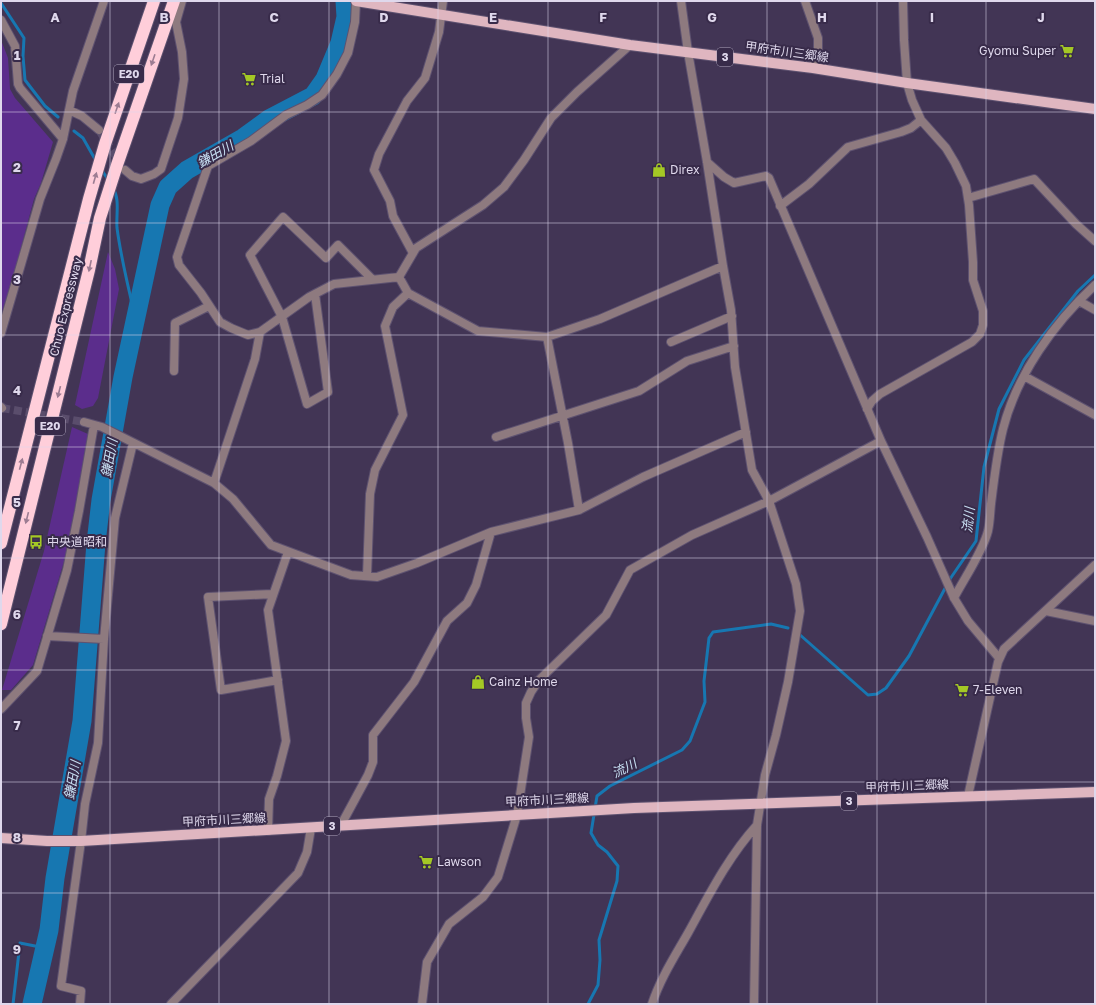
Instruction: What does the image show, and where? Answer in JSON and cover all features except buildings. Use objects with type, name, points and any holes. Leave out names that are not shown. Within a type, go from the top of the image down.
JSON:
[{"type":"highway","name":"Chuo Expressway","points":[[1,624],[89,270],[98,227],[121,167],[174,1]]},
{"type":"highway","name":"Chuo Expressway","points":[[1,543],[104,144],[154,2]]},
{"type":"main road","name":"甲府市川三郷線","points":[[356,1],[630,45],[813,68],[907,83],[1095,109]]},
{"type":"main road","name":"甲府市川三郷線","points":[[1,838],[47,841],[79,841],[268,831],[602,810],[1095,792]]},
{"type":"street","points":[[1,334],[40,199],[63,139],[73,91],[104,1]]},
{"type":"street","points":[[121,167],[132,176],[141,180],[161,169],[178,118],[184,79],[182,52],[176,22],[182,1]]},
{"type":"street","points":[[356,1],[355,22],[348,53],[337,74],[322,95],[307,105],[286,115],[251,141],[208,166],[177,257],[179,265],[220,322],[248,335],[260,332],[315,294],[334,284],[399,277]]},
{"type":"street","points":[[413,253],[394,216],[390,201],[374,170],[379,154],[406,101],[425,78],[439,32],[443,1]]},
{"type":"street","points":[[681,1],[688,52],[732,316],[735,367],[752,470],[769,501],[796,584],[800,611],[788,682],[765,775],[757,825],[754,1004]]},
{"type":"street","points":[[805,1],[818,38],[818,49],[813,68]]},
{"type":"street","points":[[867,409],[872,400],[880,394],[972,342],[980,334],[983,325],[982,311],[973,280],[973,262],[966,186],[946,148],[922,120],[912,100],[907,83],[903,1]]},
{"type":"street","points":[[1,20],[15,46],[18,84],[20,88],[63,139]]},
{"type":"street","points":[[399,277],[416,248],[483,205],[504,187],[524,160],[551,118],[576,92],[630,45]]},
{"type":"street","points":[[69,110],[82,116],[99,130]]},
{"type":"street","points":[[780,206],[809,184],[848,147],[901,132],[922,120]]},
{"type":"street","points":[[707,162],[724,177],[734,183],[766,176],[769,178],[881,441],[927,537],[952,595],[968,621],[999,658]]},
{"type":"street","points":[[968,198],[1034,179],[1076,224],[1095,241]]},
{"type":"street","points":[[315,294],[328,392],[307,404],[282,317],[250,255],[283,217],[326,258],[338,245],[372,279]]},
{"type":"street","points":[[399,277],[408,293],[478,331],[547,337],[600,319],[723,266]]},
{"type":"street","points":[[952,595],[983,544],[988,531],[994,476],[1003,430],[1010,405],[1024,376],[1042,346],[1079,301],[1095,285]]},
{"type":"street","points":[[366,576],[370,494],[375,470],[403,415],[385,326],[393,307],[408,293]]},
{"type":"street","points":[[1079,301],[1095,310]]},
{"type":"street","points":[[174,371],[175,323],[209,306]]},
{"type":"street","points":[[671,342],[732,316]]},
{"type":"street","points":[[214,482],[256,359],[260,332]]},
{"type":"street","points":[[547,337],[579,510]]},
{"type":"street","points":[[496,437],[639,391],[687,361],[734,346]]},
{"type":"street","points":[[1024,376],[1095,415]]},
{"type":"street","points":[[84,422],[98,426],[214,482],[233,499],[271,545],[351,575],[377,577],[417,563],[491,532],[579,510],[643,477],[746,432]]},
{"type":"street","points":[[1,709],[37,671],[67,570],[98,426]]},
{"type":"street","points":[[80,1004],[81,991],[61,986],[79,841],[98,743],[104,640],[115,518],[130,441]]},
{"type":"street","points":[[422,1004],[427,962],[449,924],[483,897],[498,877],[517,815],[529,736],[526,718],[526,703],[539,680],[606,615],[630,570],[692,535],[769,501],[881,441]]},
{"type":"street","points":[[341,826],[368,774],[372,762],[373,735],[414,682],[447,621],[467,603],[476,585],[491,532]]},
{"type":"street","points":[[268,831],[269,799],[277,776],[286,741],[268,610],[288,552]]},
{"type":"street","points":[[968,796],[991,688],[999,658],[1004,649],[1095,565]]},
{"type":"street","points":[[273,594],[208,597],[222,690],[278,680]]},
{"type":"street","points":[[1046,611],[1095,621]]},
{"type":"street","points":[[47,636],[104,640]]},
{"type":"street","points":[[652,1004],[656,992],[669,966],[716,882],[741,843],[757,825]]},
{"type":"street","points":[[171,1004],[298,873],[307,852],[311,828]]},
{"type":"shaded area","points":[[1,40],[8,58],[10,89],[15,98],[53,142],[41,183],[34,199],[11,285],[1,314]]},
{"type":"shaded area","points":[[108,252],[115,269],[119,289],[98,398],[93,406],[82,409],[75,405]]},
{"type":"shaded area","points":[[72,427],[88,434],[71,538],[33,665],[11,690],[2,690],[44,551]]},
{"type":"waterway","name":"鎌田川","points":[[32,1004],[49,930],[55,878],[82,721],[96,543],[101,500],[123,377],[160,205],[168,187],[187,170],[243,138],[269,119],[313,96],[325,79],[340,43],[346,17],[345,1]]},
{"type":"waterway","points":[[1,3],[24,38],[23,56],[25,80],[45,106],[58,117]]},
{"type":"waterway","points":[[74,131],[83,138],[96,161]]},
{"type":"waterway","points":[[101,169],[109,181]]},
{"type":"waterway","points":[[113,188],[117,202],[117,228],[127,283],[135,316]]},
{"type":"waterway","name":"流川","points":[[799,634],[868,695],[877,694],[886,688],[909,656],[950,579],[976,541],[984,467],[999,409],[1024,360],[1078,291],[1095,275]]},
{"type":"waterway","name":"流川","points":[[588,1004],[598,985],[600,960],[599,940],[617,881],[618,866],[607,852],[598,845],[591,833],[597,796],[610,786],[682,750],[690,741],[705,702],[704,681],[709,638],[713,632],[771,624],[788,628]]},
{"type":"waterway","points":[[13,1004],[20,943],[45,948]]},
{"type":"tunnel","points":[[99,130],[120,163]]},
{"type":"tunnel","points":[[2,408],[84,422]]},
{"type":"place","name":"Gyomu Super","points":[[1067,51]]},
{"type":"place","name":"Trial","points":[[249,79]]},
{"type":"place","name":"Direx","points":[[659,170]]},
{"type":"place","name":"中央道昭和","points":[[36,542]]},
{"type":"place","name":"Cainz Home","points":[[478,682]]},
{"type":"place","name":"7-Eleven","points":[[962,690]]},
{"type":"place","name":"Lawson","points":[[426,862]]}]
